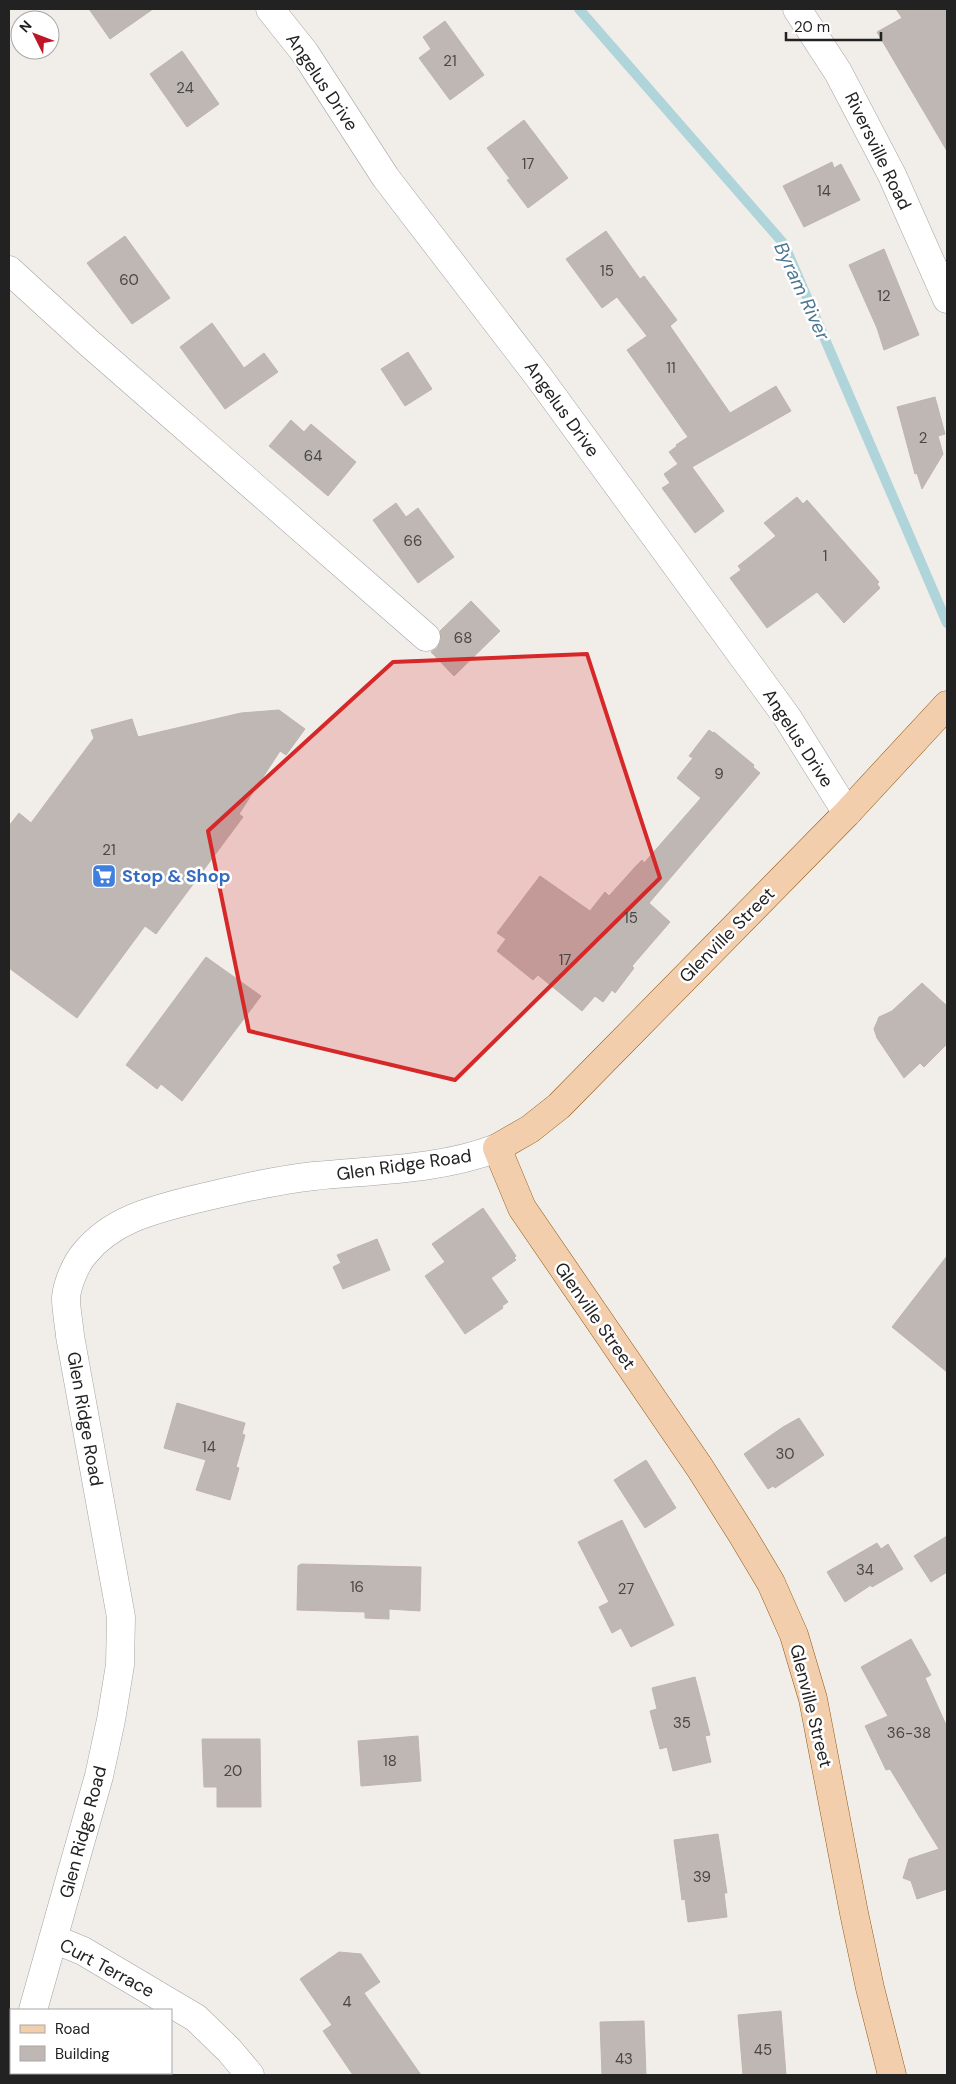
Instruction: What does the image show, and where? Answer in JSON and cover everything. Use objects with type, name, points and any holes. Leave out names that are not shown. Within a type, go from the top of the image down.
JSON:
[{"type":"main road","name":"Glenville Street","points":[[892,2075],[870,1988],[854,1913],[813,1699],[794,1635],[771,1583],[739,1528],[522,1208],[497,1148],[530,1129],[559,1106],[847,813],[941,712]]},
{"type":"street","name":"Angelus Drive","points":[[270,9],[305,53],[386,178],[538,376],[787,717],[847,813]]},
{"type":"street","name":"Riversville Road","points":[[797,9],[838,72],[883,158],[947,300]]},
{"type":"street","points":[[9,270],[89,343],[426,637]]},
{"type":"street","name":"Glen Ridge Road","points":[[33,2009],[99,1776],[120,1665],[121,1617],[70,1336],[66,1296],[75,1269],[84,1254],[105,1232],[150,1211],[237,1188],[311,1177],[444,1163],[497,1148]]},
{"type":"street","name":"Curt Terrace","points":[[54,1939],[83,1951],[196,2018],[229,2050],[250,2075]]},
{"type":"highlighted area","points":[[587,654],[660,878],[455,1080],[249,1031],[208,831],[393,662]]},
{"type":"building","points":[[89,9],[153,9],[110,39]]},
{"type":"building","points":[[896,9],[947,9],[947,151],[877,32],[902,18]]},
{"type":"building","points":[[445,21],[484,75],[450,100],[419,58],[431,49],[423,37]]},
{"type":"building","points":[[182,51],[219,104],[187,127],[150,74]]},
{"type":"building","points":[[524,120],[568,178],[528,208],[507,180],[510,179],[487,148]]},
{"type":"building","points":[[832,162],[834,168],[841,164],[860,200],[804,227],[783,186]]},
{"type":"building","points":[[606,231],[640,279],[644,276],[677,320],[670,326],[730,413],[776,386],[791,411],[692,467],[724,511],[695,533],[662,488],[670,483],[664,474],[678,464],[669,452],[688,437],[627,350],[647,336],[617,297],[602,308],[566,259]]},
{"type":"building","points":[[125,236],[170,298],[132,324],[87,263]]},
{"type":"building","points":[[884,249],[919,335],[884,350],[877,328],[849,265]]},
{"type":"building","points":[[212,323],[244,368],[264,353],[278,372],[225,409],[180,347]]},
{"type":"building","points":[[408,352],[432,389],[405,406],[381,369]]},
{"type":"building","points":[[935,397],[945,434],[938,436],[943,454],[922,489],[917,473],[915,474],[897,407]]},
{"type":"building","points":[[291,420],[304,432],[311,424],[356,462],[328,496],[269,446]]},
{"type":"building","points":[[797,497],[803,504],[807,500],[879,582],[877,584],[880,588],[844,623],[817,592],[767,628],[730,578],[741,570],[738,566],[776,536],[764,523]]},
{"type":"building","points":[[396,503],[406,517],[418,508],[454,557],[418,583],[373,520]]},
{"type":"building","points":[[471,601],[500,631],[454,676],[431,652],[437,648],[441,640],[440,631]]},
{"type":"building","name":"Stop & Shop","points":[[279,710],[305,729],[286,755],[280,751],[239,814],[243,817],[156,934],[145,926],[77,1018],[9,968],[9,826],[19,813],[31,823],[94,738],[91,730],[132,719],[138,737],[241,713]]},
{"type":"building","points":[[709,730],[754,765],[753,767],[760,773],[649,903],[670,922],[632,966],[634,968],[615,993],[612,990],[603,1002],[595,996],[582,1011],[538,975],[533,980],[497,951],[506,939],[497,933],[540,876],[590,911],[605,892],[609,896],[642,860],[644,863],[701,798],[677,778],[693,758],[689,756]]},
{"type":"building","points":[[206,957],[261,996],[182,1101],[161,1084],[157,1089],[126,1065]]},
{"type":"building","points":[[922,983],[947,1006],[947,1044],[924,1067],[920,1063],[904,1078],[877,1038],[874,1029],[879,1017],[892,1011]]},
{"type":"building","points":[[483,1208],[516,1256],[514,1258],[516,1260],[491,1278],[508,1302],[502,1306],[503,1308],[465,1334],[425,1276],[445,1262],[432,1244]]},
{"type":"building","points":[[377,1239],[390,1270],[343,1289],[333,1267],[341,1263],[337,1255]]},
{"type":"building","points":[[947,1256],[947,1372],[892,1327]]},
{"type":"building","points":[[177,1403],[245,1423],[242,1434],[245,1435],[236,1467],[239,1468],[230,1500],[196,1490],[206,1460],[164,1448]]},
{"type":"building","points":[[799,1418],[824,1455],[775,1488],[773,1486],[768,1489],[744,1454]]},
{"type":"building","points":[[646,1460],[676,1508],[645,1528],[614,1480]]},
{"type":"building","points":[[622,1520],[674,1625],[631,1647],[621,1628],[612,1633],[599,1607],[609,1602],[578,1542]]},
{"type":"building","points":[[947,1536],[947,1572],[931,1582],[914,1556]]},
{"type":"building","points":[[877,1543],[881,1549],[888,1544],[903,1569],[872,1587],[871,1585],[845,1602],[827,1572]]},
{"type":"building","points":[[301,1564],[421,1567],[420,1611],[389,1609],[389,1619],[365,1618],[365,1612],[297,1610],[298,1566]]},
{"type":"building","points":[[911,1639],[931,1675],[925,1678],[947,1727],[947,1889],[917,1899],[911,1881],[903,1878],[909,1859],[939,1849],[890,1769],[886,1770],[865,1726],[888,1716],[861,1667]]},
{"type":"building","points":[[695,1677],[710,1735],[705,1736],[711,1762],[673,1771],[667,1747],[660,1749],[650,1711],[657,1709],[652,1688]]},
{"type":"building","points":[[418,1736],[421,1781],[361,1786],[358,1741]]},
{"type":"building","points":[[202,1739],[260,1739],[261,1807],[217,1807],[217,1787],[204,1787]]},
{"type":"building","points":[[718,1834],[727,1893],[724,1893],[727,1917],[688,1922],[685,1899],[682,1900],[674,1840]]},
{"type":"building","points":[[339,1952],[361,1954],[380,1982],[364,1993],[421,2075],[353,2075],[323,2031],[332,2025],[300,1979]]},
{"type":"building","points":[[781,2011],[786,2075],[743,2075],[738,2015]]},
{"type":"building","points":[[644,2021],[646,2075],[602,2075],[600,2022]]},
{"type":"waterway","name":"Byram River","points":[[579,9],[784,244],[947,623]]},
{"type":"place","name":"Stop & Shop","points":[[104,876]]}]
